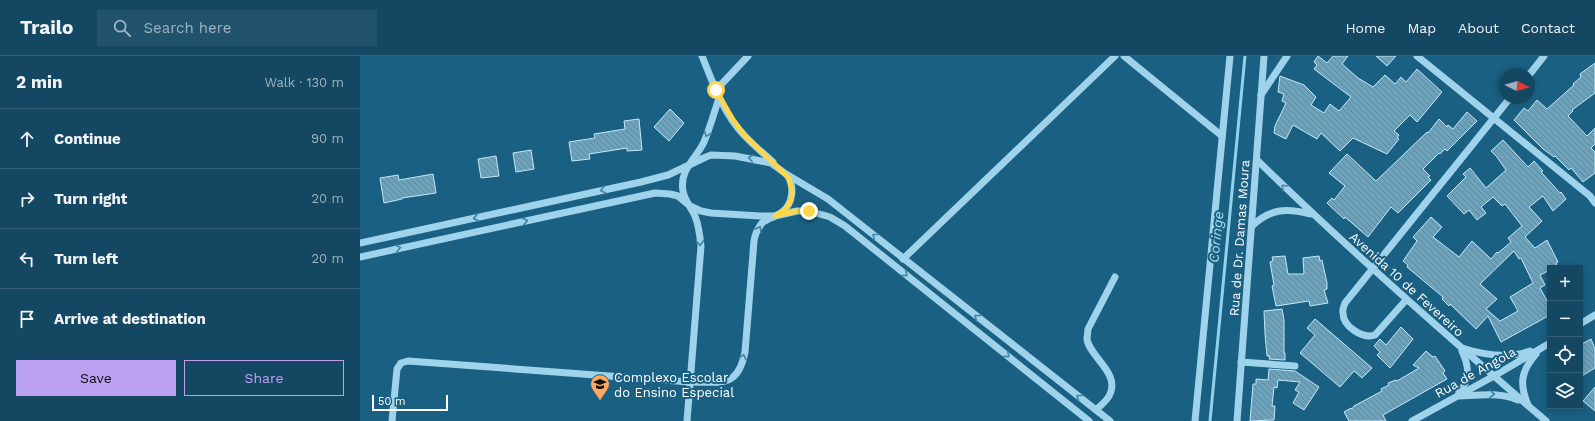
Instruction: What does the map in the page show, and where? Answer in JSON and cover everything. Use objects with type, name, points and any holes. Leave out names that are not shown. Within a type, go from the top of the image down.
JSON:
[{"type":"street","points":[[392,421],[397,369],[401,363],[408,361],[690,382],[720,382],[735,376],[740,370],[745,352],[754,240],[763,223],[785,210],[791,200],[791,184],[786,174],[744,135],[719,98],[702,56]]},
{"type":"street","points":[[716,90],[748,56]]},
{"type":"street","points":[[903,259],[1115,56]]},
{"type":"street","points":[[1124,56],[1222,136]]},
{"type":"street","points":[[1195,421],[1230,56]]},
{"type":"street","name":"Rua de Dr. Damas Moura","points":[[1236,421],[1264,56]]},
{"type":"street","points":[[1260,97],[1287,56]]},
{"type":"street","points":[[1417,56],[1494,118],[1593,194],[1595,203]]},
{"type":"street","points":[[1535,68],[1544,56]]},
{"type":"street","points":[[687,421],[701,246],[698,226],[690,206],[684,196],[682,186],[684,175],[688,166],[704,142],[719,98]]},
{"type":"street","points":[[1406,300],[1375,335],[1361,335],[1347,324],[1342,313],[1345,303],[1505,104]]},
{"type":"street","points":[[360,243],[641,182],[668,175],[711,155],[735,156],[771,163],[786,174],[828,199],[1110,421]]},
{"type":"street","name":"Avenida 10 de Fevereiro","points":[[1257,160],[1312,214],[1406,300],[1546,421]]},
{"type":"street","points":[[360,257],[655,193],[678,196],[690,206],[701,211],[723,215],[775,216],[797,211],[809,211],[830,217],[845,226],[1089,421]]},
{"type":"street","points":[[1252,226],[1259,219],[1276,211],[1292,210],[1312,214]]},
{"type":"street","points":[[1096,410],[1110,394],[1112,386],[1106,368],[1089,346],[1087,339],[1088,329],[1115,277]]},
{"type":"street","points":[[1583,322],[1595,315]]},
{"type":"street","points":[[1460,348],[1480,354],[1505,356],[1526,353],[1545,346]]},
{"type":"street","points":[[1528,406],[1523,388],[1524,375],[1529,362],[1545,346]]},
{"type":"street","name":"Rua de Angola","points":[[1412,421],[1545,346]]},
{"type":"street","points":[[1454,398],[1465,386],[1468,377],[1468,366],[1460,348]]},
{"type":"street","points":[[1241,362],[1295,366]]},
{"type":"street","points":[[1454,398],[1496,394],[1511,397],[1528,406]]},
{"type":"building","points":[[1318,56],[1327,63],[1333,56],[1348,56],[1342,64],[1358,78],[1373,87],[1385,75],[1395,84],[1401,77],[1406,82],[1417,69],[1442,92],[1417,122],[1410,115],[1394,131],[1399,135],[1397,138],[1399,139],[1387,154],[1353,138],[1340,151],[1321,133],[1317,139],[1293,125],[1286,139],[1274,133],[1275,126],[1286,103],[1282,101],[1284,94],[1278,92],[1280,76],[1304,85],[1316,97],[1311,105],[1324,113],[1330,104],[1339,111],[1351,97],[1314,69],[1317,65],[1314,62]]},
{"type":"building","points":[[1376,56],[1396,56],[1387,66]]},
{"type":"building","points":[[1595,63],[1595,93],[1572,110],[1573,111],[1568,116],[1587,136],[1595,128],[1595,144],[1591,148],[1595,152],[1595,173],[1583,182],[1571,168],[1569,170],[1555,156],[1554,157],[1543,149],[1514,120],[1524,108],[1528,111],[1537,100],[1547,109],[1574,85],[1573,84],[1581,77],[1580,74]]},
{"type":"building","points":[[670,109],[684,123],[669,141],[654,127]]},
{"type":"building","points":[[1467,112],[1477,121],[1447,151],[1445,149],[1440,154],[1439,153],[1423,169],[1430,176],[1428,177],[1431,180],[1398,213],[1391,207],[1368,237],[1345,217],[1344,219],[1327,203],[1332,198],[1334,200],[1345,186],[1329,173],[1347,154],[1376,181],[1427,132],[1428,133],[1439,119],[1447,127],[1448,125],[1453,129]]},
{"type":"building","points":[[639,119],[642,150],[627,151],[627,148],[589,154],[590,159],[572,161],[569,142],[595,138],[594,134],[625,129],[624,121]]},
{"type":"building","points":[[1503,140],[1528,167],[1534,161],[1543,171],[1541,172],[1566,199],[1553,211],[1543,196],[1529,207],[1542,221],[1525,237],[1535,248],[1547,240],[1558,262],[1556,263],[1557,265],[1547,265],[1547,272],[1540,275],[1545,285],[1540,288],[1547,301],[1547,317],[1501,342],[1488,316],[1476,329],[1450,304],[1449,306],[1442,299],[1443,297],[1407,267],[1408,265],[1403,261],[1417,241],[1413,237],[1431,217],[1442,227],[1433,237],[1459,257],[1472,241],[1491,259],[1497,252],[1498,253],[1511,242],[1508,238],[1522,226],[1505,204],[1502,206],[1493,197],[1481,207],[1486,213],[1477,220],[1469,210],[1464,214],[1447,196],[1466,177],[1463,174],[1470,168],[1486,188],[1506,170],[1491,151]],"holes":[[[1514,251],[1519,259],[1521,258],[1533,283],[1510,297],[1518,311],[1500,321],[1486,309],[1497,299],[1480,284]]]},
{"type":"building","points":[[531,150],[534,169],[516,172],[513,153]]},
{"type":"building","points":[[496,156],[499,176],[481,178],[478,159]]},
{"type":"building","points":[[433,174],[436,193],[402,198],[384,203],[380,178],[398,175],[399,180]]},
{"type":"building","points":[[1285,256],[1288,274],[1304,274],[1303,258],[1319,256],[1320,261],[1322,260],[1327,283],[1327,289],[1324,290],[1328,303],[1310,306],[1309,301],[1276,306],[1272,286],[1274,285],[1270,262],[1273,261],[1272,257]]},
{"type":"building","points":[[1282,309],[1284,320],[1285,360],[1269,359],[1270,356],[1267,356],[1264,311]]},
{"type":"building","points":[[1315,319],[1372,368],[1362,378],[1354,371],[1340,387],[1300,353],[1315,335],[1307,328]]},
{"type":"building","points":[[1401,327],[1413,339],[1390,368],[1377,355],[1380,352],[1374,346],[1380,339],[1386,345]]},
{"type":"building","points":[[1591,339],[1595,349],[1595,368],[1583,375],[1583,373],[1583,343]]},
{"type":"building","points":[[1426,351],[1433,357],[1435,356],[1445,371],[1443,373],[1447,379],[1383,415],[1386,421],[1349,421],[1344,412],[1351,408],[1352,409],[1354,406],[1382,391],[1381,389],[1389,385],[1388,383],[1397,381],[1419,368],[1413,365]]},
{"type":"building","points":[[1269,369],[1295,371],[1319,387],[1304,410],[1293,403],[1299,392],[1295,390],[1300,382],[1278,380],[1277,388],[1274,387],[1272,406],[1275,406],[1274,420],[1250,421],[1253,384],[1256,384],[1256,379],[1268,380]]},
{"type":"building","points":[[1595,387],[1595,411],[1583,401]]},
{"type":"waterway","name":"Coringe","points":[[1210,421],[1245,56]]},
{"type":"place","name":"Complexo Escolar do Ensino Especial","points":[[600,401]]},
{"type":"route","points":[[716,90],[719,98],[744,135],[789,178],[792,192],[791,200],[785,210],[775,216],[797,211],[809,211]]}]
